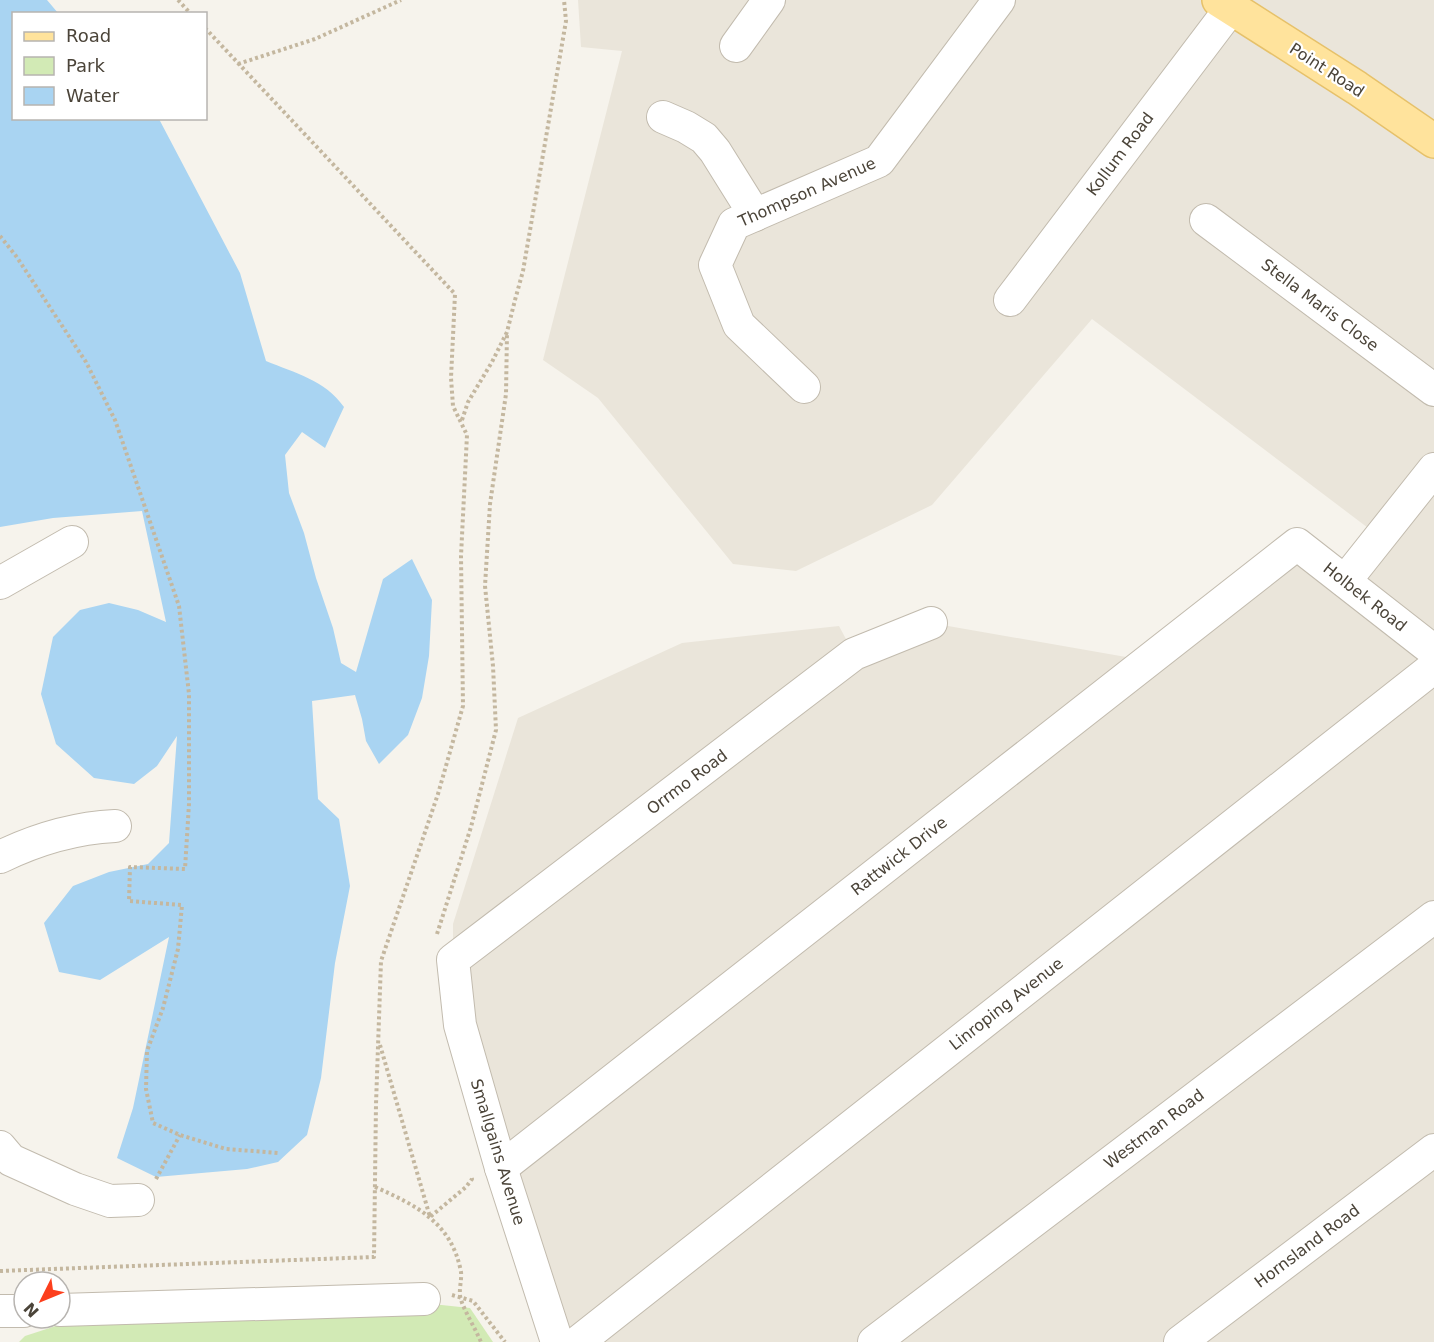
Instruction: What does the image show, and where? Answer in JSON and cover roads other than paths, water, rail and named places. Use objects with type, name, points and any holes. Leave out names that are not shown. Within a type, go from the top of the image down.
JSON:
[{"type":"main road","name":"Point Road","points":[[1225,3],[1357,88],[1434,141]]},
{"type":"street","points":[[736,46],[769,0]]},
{"type":"street","name":"Thompson Avenue","points":[[804,387],[739,325],[715,265],[734,224],[879,162],[999,0]]},
{"type":"street","name":"Kollum Road","points":[[1010,300],[1225,3]]},
{"type":"street","points":[[663,117],[687,126],[704,138],[755,215]]},
{"type":"street","name":"Stella Maris Close","points":[[1206,220],[1434,390]]},
{"type":"street","points":[[1344,581],[1434,469]]},
{"type":"street","points":[[0,583],[72,542]]},
{"type":"street","name":"Holbek Road","points":[[1297,543],[1434,651]]},
{"type":"street","name":"Rattwick Drive","points":[[501,1168],[1297,543]]},
{"type":"street","name":"Orrmo Road","points":[[444,951],[854,654],[931,623]]},
{"type":"street","name":"Linroping Avenue","points":[[578,1342],[1434,667]]},
{"type":"street","points":[[0,857],[30,843],[88,828],[115,826]]},
{"type":"street","name":"Westman Road","points":[[874,1342],[1434,917]]},
{"type":"street","name":"Smallgains Avenue","points":[[444,951],[460,1025],[501,1168],[557,1342]]},
{"type":"street","points":[[0,1147],[11,1160],[75,1189],[110,1201],[145,1192]]},
{"type":"street","name":"Hornsland Road","points":[[1180,1342],[1434,1150]]},
{"type":"street","points":[[72,1310],[424,1299]]},
{"type":"water","points":[[0,0],[47,0],[57,12],[12,12],[12,120],[160,120],[240,273],[266,361],[319,384],[344,407],[325,448],[302,432],[285,455],[289,493],[304,533],[333,628],[341,663],[356,672],[383,579],[412,559],[432,600],[429,656],[422,698],[408,735],[379,764],[366,741],[355,695],[312,701],[318,799],[339,819],[350,886],[335,963],[321,1078],[307,1135],[278,1162],[247,1169],[156,1177],[117,1158],[133,1108],[169,937],[100,980],[59,972],[44,923],[73,886],[109,872],[148,864],[169,843],[177,736],[157,766],[134,784],[94,778],[56,744],[41,694],[53,637],[80,610],[109,603],[138,610],[166,622],[142,511],[53,518],[0,527]]}]
